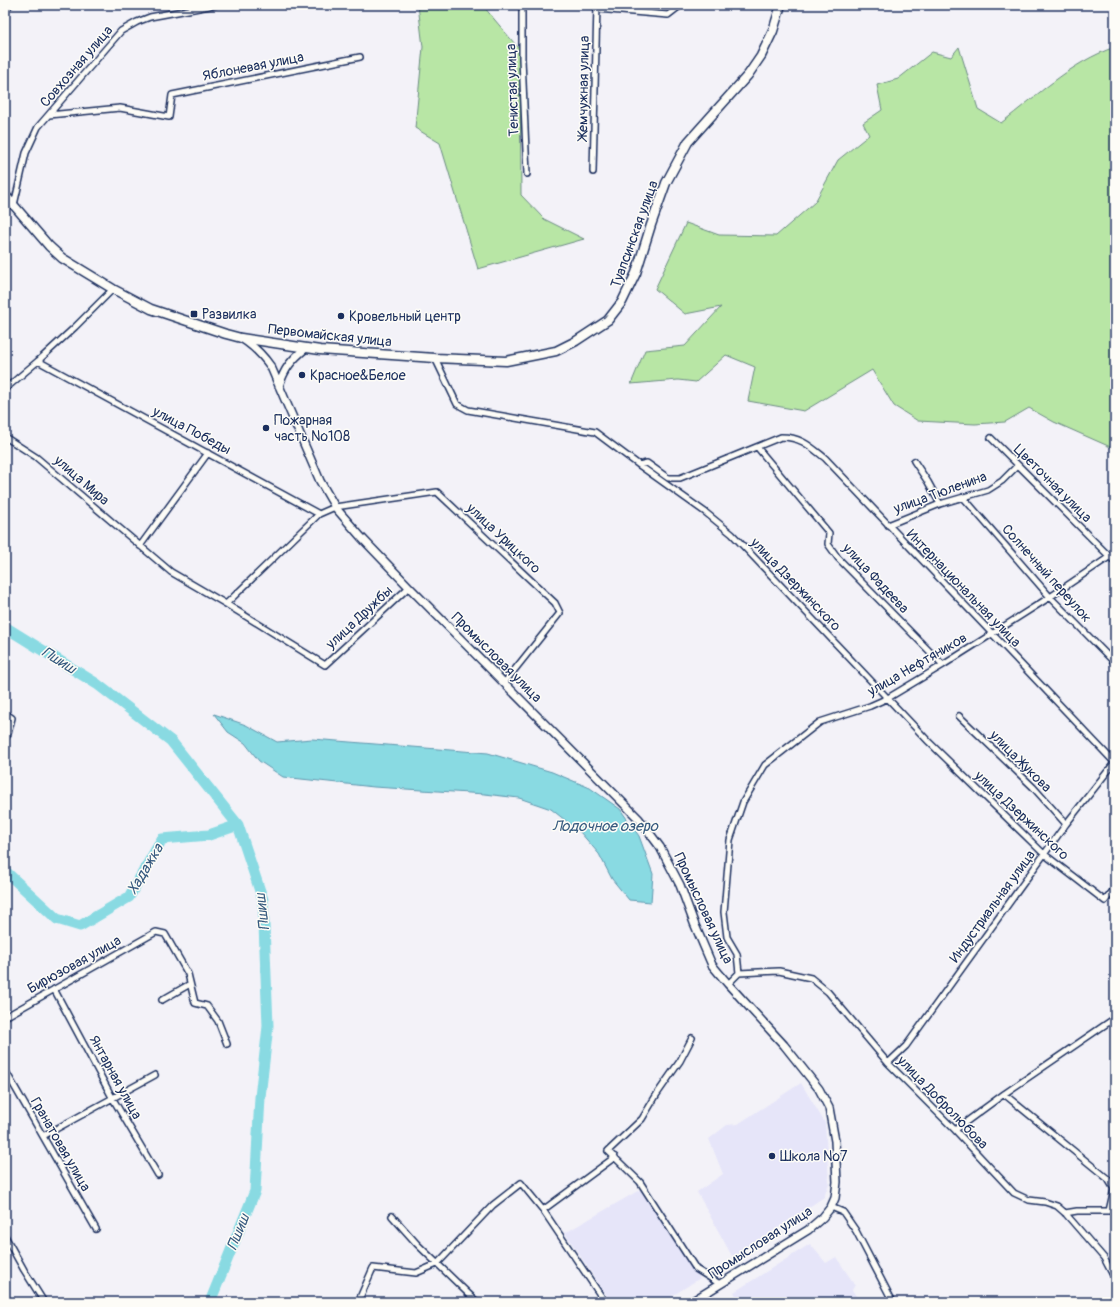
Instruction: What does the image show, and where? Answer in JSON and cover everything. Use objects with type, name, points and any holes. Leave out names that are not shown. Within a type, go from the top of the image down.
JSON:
[{"type":"main road","name":"Туапсинская улица","points":[[436,358],[506,361],[556,351],[576,341],[608,320],[622,302],[636,272],[666,183],[688,142],[748,75],[761,56],[773,31],[781,5]]},
{"type":"main road","name":"Первомайская улица","points":[[5,195],[49,246],[62,258],[113,289],[151,309],[241,338],[306,348],[436,358]]},
{"type":"main road","name":"Промысловая улица","points":[[241,338],[254,346],[263,355],[271,367],[320,481],[335,507],[361,537],[409,587],[639,819],[660,847],[680,885],[712,965],[789,1050],[819,1089],[829,1108],[835,1141],[838,1182],[835,1198],[831,1207],[808,1230],[691,1302]]},
{"type":"main road","points":[[279,386],[282,375],[288,365],[306,348]]},
{"type":"street","points":[[5,9],[10,5]]},
{"type":"street","name":"Совхозная улица","points":[[14,205],[26,153],[38,127],[121,31],[136,22],[150,17],[214,5]]},
{"type":"street","name":"Тенистая улица","points":[[522,5],[522,59],[526,174]]},
{"type":"street","points":[[597,7],[668,15],[681,5]]},
{"type":"street","name":"Жемчужная улица","points":[[593,172],[597,7]]},
{"type":"street","name":"Яблоневая улица","points":[[49,115],[120,108],[169,117],[172,94],[360,57]]},
{"type":"street","points":[[6,387],[38,361],[113,289]]},
{"type":"street","name":"улица Дзержинского","points":[[436,358],[457,404],[468,410],[595,432],[705,512],[732,534],[929,742],[1044,854],[1105,901],[1115,888]]},
{"type":"street","name":"улица Победы","points":[[38,361],[320,514]]},
{"type":"street","name":"улица Мира","points":[[5,437],[36,457],[170,572],[226,604],[325,665]]},
{"type":"street","name":"Интернациональная улица","points":[[757,447],[781,437],[791,437],[806,442],[825,458],[991,634],[1115,762]]},
{"type":"street","name":"Цветочная улица","points":[[991,438],[1115,562]]},
{"type":"street","points":[[639,465],[647,464],[668,478],[680,478],[757,447]]},
{"type":"street","name":"улица Фадеева","points":[[757,447],[829,533],[828,544],[838,558],[943,665]]},
{"type":"street","points":[[140,546],[208,453]]},
{"type":"street","points":[[914,461],[940,504]]},
{"type":"street","name":"улица Тюленина","points":[[888,525],[940,504],[988,490],[1002,481],[1018,465]]},
{"type":"street","name":"улица Урицкого","points":[[335,507],[437,492],[555,602],[560,613],[504,683]]},
{"type":"street","name":"Солнечный переулок","points":[[963,497],[1050,597],[1115,663]]},
{"type":"street","points":[[226,604],[320,514],[335,507]]},
{"type":"street","name":"улица Нефтяников","points":[[739,973],[737,954],[727,937],[724,912],[730,840],[743,802],[765,765],[820,722],[870,706],[888,698],[1050,597],[1115,553]]},
{"type":"street","name":"улица Дружбы","points":[[325,665],[409,587]]},
{"type":"street","points":[[5,713],[12,718],[8,734],[5,739]]},
{"type":"street","name":"улица Жукова","points":[[959,716],[1032,787],[1066,824]]},
{"type":"street","name":"Индустриальная улица","points":[[888,1063],[906,1046],[1066,824],[1115,762]]},
{"type":"street","name":"Бирюзовая улица","points":[[5,1017],[156,932],[165,934],[188,974],[190,984]]},
{"type":"street","name":"улица Добролюбова","points":[[739,973],[779,971],[812,978],[828,992],[888,1063],[955,1130],[1014,1193],[1029,1200],[1045,1202],[1057,1206],[1065,1213],[1104,1258],[1115,1279]]},
{"type":"street","points":[[728,984],[739,973]]},
{"type":"street","points":[[162,1000],[190,984],[195,1003],[207,1006],[218,1021],[226,1044]]},
{"type":"street","name":"Янтарная улица","points":[[54,989],[113,1099],[158,1175]]},
{"type":"street","points":[[955,1130],[1004,1094],[1115,1018]]},
{"type":"street","points":[[692,1038],[680,1061],[642,1119],[608,1151],[640,1182],[696,1270],[720,1284]]},
{"type":"street","name":"Гранатовая улица","points":[[5,1070],[96,1229]]},
{"type":"street","points":[[43,1136],[155,1075]]},
{"type":"street","points":[[1004,1094],[1108,1179],[1114,1189],[1112,1211],[1077,1211],[1065,1213]]},
{"type":"street","points":[[544,1210],[615,1157]]},
{"type":"street","points":[[358,1302],[373,1268],[416,1273],[438,1264],[493,1205],[521,1183],[544,1210],[605,1302]]},
{"type":"street","points":[[831,1207],[843,1212],[856,1231],[893,1302]]},
{"type":"street","points":[[392,1216],[417,1244],[477,1302]]},
{"type":"street","points":[[5,1236],[44,1302]]},
{"type":"shaded area","name":"Школа №7","points":[[801,1083],[825,1123],[829,1183],[824,1197],[733,1258],[697,1192],[723,1174],[709,1139],[727,1125],[738,1124]]},
{"type":"shaded area","points":[[643,1188],[700,1278],[663,1302],[611,1302],[565,1233]]},
{"type":"shaded area","points":[[810,1244],[826,1263],[836,1257],[855,1285],[852,1290],[860,1302],[739,1302],[734,1292]]},
{"type":"green space","points":[[418,5],[484,5],[484,7],[520,50],[521,195],[544,219],[584,239],[478,269],[440,143],[415,128],[423,47]]},
{"type":"green space","points":[[959,47],[978,109],[1001,123],[1055,80],[1084,61],[1115,47],[1115,449],[1054,422],[1029,408],[1005,422],[975,424],[918,421],[894,406],[872,370],[804,411],[748,401],[755,367],[726,355],[696,382],[678,380],[631,384],[645,350],[685,346],[721,307],[685,314],[655,289],[686,223],[719,235],[776,236],[815,202],[838,160],[869,135],[863,123],[882,110],[877,85],[898,79],[932,52],[951,57]]},
{"type":"water","name":"Лодочное озеро","points":[[214,714],[246,725],[277,742],[312,739],[488,753],[552,772],[590,788],[620,809],[639,836],[653,874],[651,902],[629,900],[612,879],[599,854],[580,832],[551,809],[519,798],[485,794],[374,787],[283,777],[259,761],[245,743],[228,732]]},
{"type":"waterway","name":"Пшиш","points":[[5,627],[97,684],[171,741],[238,825],[263,900],[268,1026],[260,1097],[255,1191],[210,1302]]},
{"type":"waterway","name":"Хадажка","points":[[5,871],[57,919],[80,926],[129,897],[162,839],[209,835],[238,825]]},
{"type":"place","name":"Развилка","points":[[194,314]]},
{"type":"place","name":"Кровельный центр","points":[[341,316]]},
{"type":"place","name":"Красное&Белое","points":[[302,375]]},
{"type":"place","name":"Пожарная часть №108","points":[[266,428]]},
{"type":"place","name":"Школа №7","points":[[772,1156]]}]
